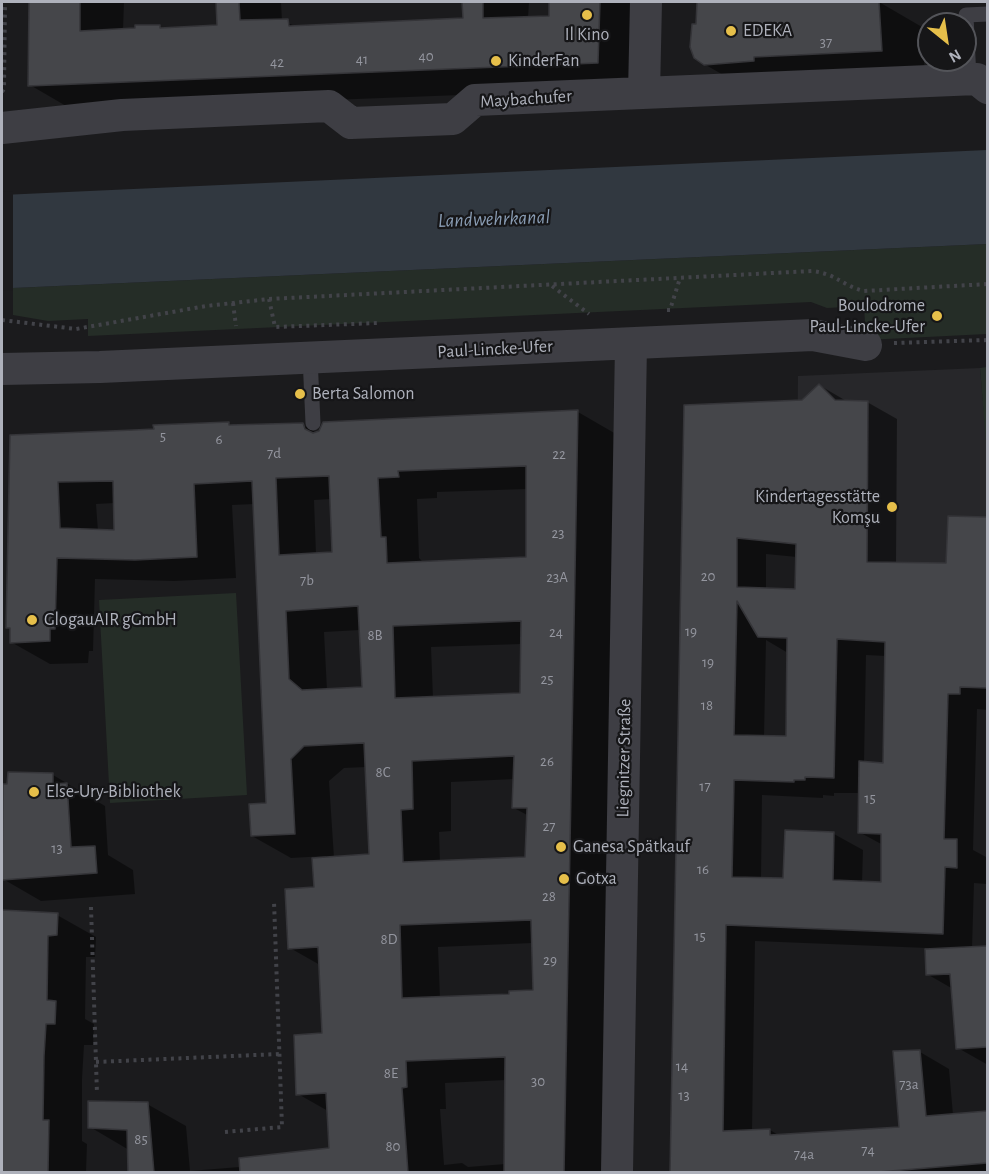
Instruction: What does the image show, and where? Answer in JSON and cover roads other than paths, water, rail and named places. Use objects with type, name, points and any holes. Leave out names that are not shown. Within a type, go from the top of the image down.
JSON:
[{"type":"street","points":[[644,93],[646,2]]},
{"type":"street","name":"Maybachufer","points":[[2,128],[122,114],[329,106],[351,123],[453,119],[475,100],[978,83]]},
{"type":"street","name":"Paul-Lincke-Ufer","points":[[2,369],[813,335],[866,345]]},
{"type":"street","name":"Liegnitzer Straße","points":[[617,1173],[631,344]]},
{"type":"lane","points":[[978,83],[966,15],[987,14]]},
{"type":"lane","points":[[310,357],[313,423]]},
{"type":"water","name":"Landwehrkanal","points":[[987,150],[987,244],[13,288],[2,195]]},
{"type":"place","name":"Il Kino","points":[[587,15]]},
{"type":"place","name":"EDEKA","points":[[731,31]]},
{"type":"place","name":"KinderFan","points":[[496,61]]},
{"type":"place","name":"Boulodrome Paul-Lincke-Ufer","points":[[937,316]]},
{"type":"place","name":"Berta Salomon","points":[[300,394]]},
{"type":"place","name":"Kindertagesstätte Komşu","points":[[892,507]]},
{"type":"place","name":"GlogauAIR gGmbH","points":[[32,620]]},
{"type":"place","name":"Else-Ury-Bibliothek","points":[[34,792]]},
{"type":"place","name":"Ganesa Spätkauf","points":[[561,847]]},
{"type":"place","name":"Gotxa","points":[[564,879]]}]
